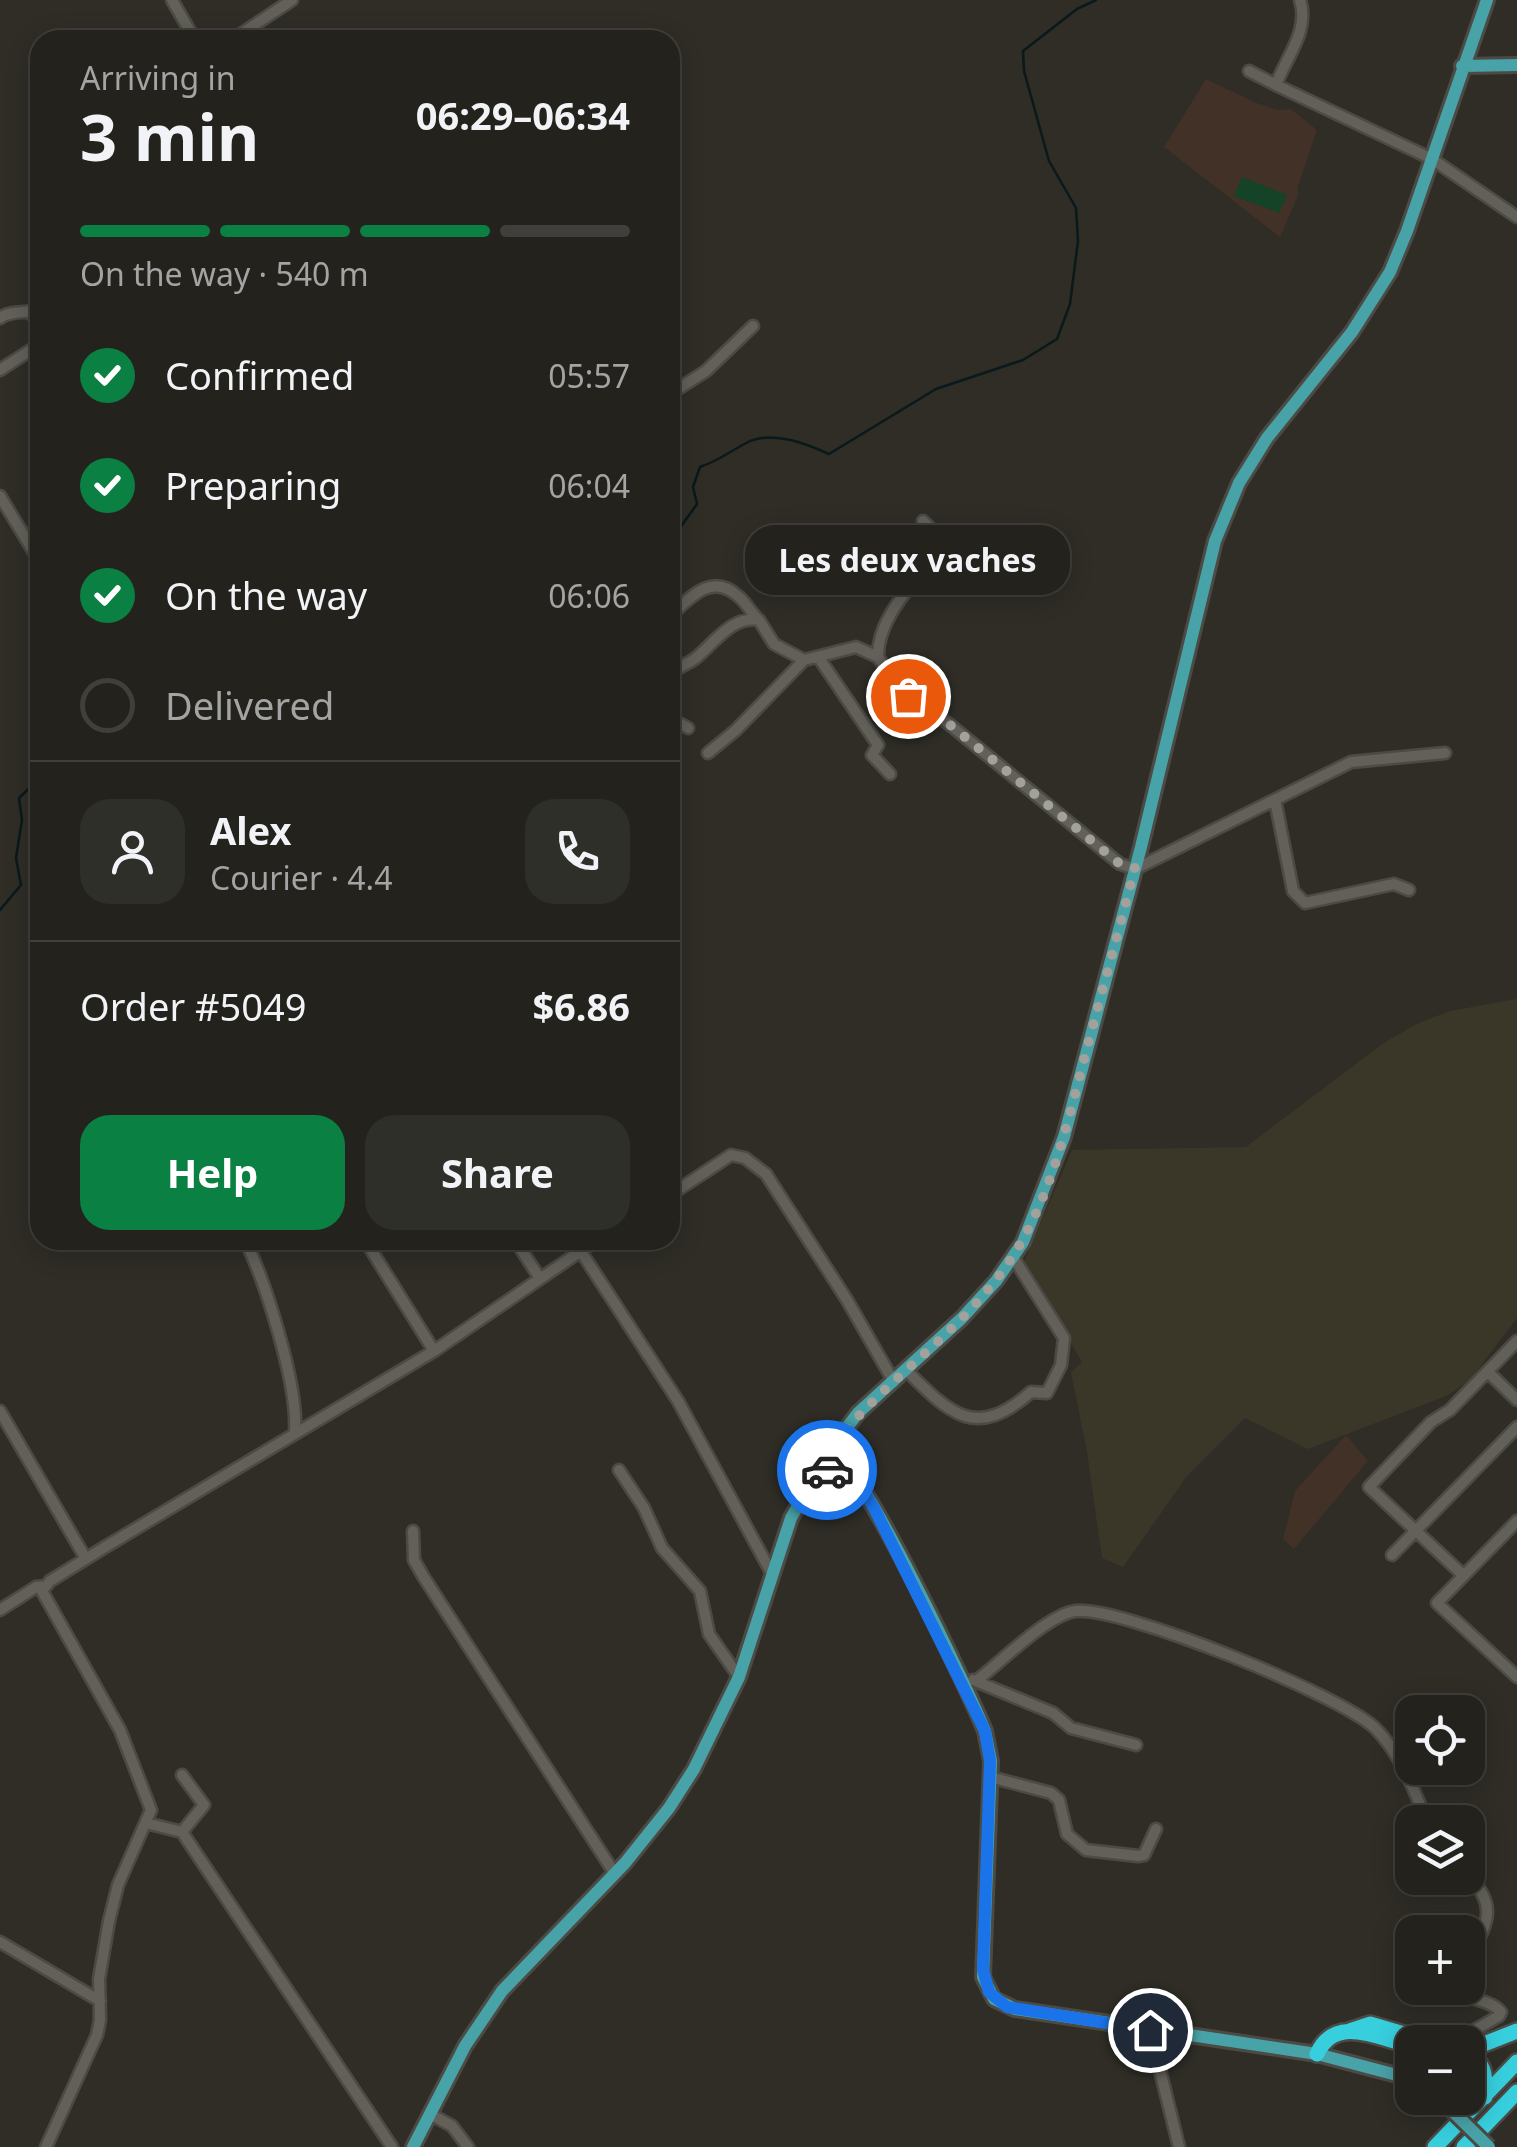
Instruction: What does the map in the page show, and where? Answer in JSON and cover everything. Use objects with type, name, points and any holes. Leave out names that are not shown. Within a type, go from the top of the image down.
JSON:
[{"type":"highway","points":[[1317,2054],[1328,2036],[1361,2024],[1395,2031]]},
{"type":"highway","points":[[1485,2042],[1517,2030]]},
{"type":"highway","points":[[1349,2031],[1395,2042]]},
{"type":"highway","points":[[1485,2097],[1517,2062]]},
{"type":"highway","points":[[1464,2147],[1517,2092]]},
{"type":"highway","points":[[1435,2147],[1467,2115]]},
{"type":"main road","points":[[412,2147],[466,2046],[502,1991],[614,1874],[669,1808],[694,1769],[738,1677],[771,1572],[802,1495],[830,1448],[858,1413],[962,1318],[1013,1257],[1032,1224],[1064,1137],[1215,540],[1233,498],[1267,438],[1370,306],[1407,231],[1487,0]]},
{"type":"main road","points":[[1462,66],[1517,65]]},
{"type":"main road","points":[[842,1432],[848,1475]]},
{"type":"main road","points":[[830,1448],[841,1456],[848,1475]]},
{"type":"main road","points":[[820,1464],[848,1475],[862,1489],[985,1731],[990,1776],[983,1969],[989,1992],[1007,2007],[1317,2054],[1395,2075]]},
{"type":"main road","points":[[802,1495],[848,1475]]},
{"type":"main road","points":[[1455,2115],[1488,2147]]},
{"type":"street","points":[[172,0],[188,30]]},
{"type":"street","points":[[247,30],[292,0]]},
{"type":"street","points":[[1276,85],[1300,33],[1300,0]]},
{"type":"street","points":[[1249,71],[1432,159],[1517,217]]},
{"type":"street","points":[[0,318],[30,310]]},
{"type":"street","points":[[680,388],[706,371],[753,326]]},
{"type":"street","points":[[0,370],[30,350]]},
{"type":"street","points":[[0,496],[30,546]]},
{"type":"street","points":[[878,657],[882,633],[891,614],[939,549],[938,536],[923,521]]},
{"type":"street","points":[[680,607],[702,587],[712,585],[736,594],[774,644],[804,660],[856,647],[878,657],[900,689],[949,724],[1120,864],[1135,868],[1351,762],[1445,753]]},
{"type":"street","points":[[680,668],[728,628],[749,619],[759,620]]},
{"type":"street","points":[[818,658],[878,745],[872,754],[890,774]]},
{"type":"street","points":[[708,753],[804,660]]},
{"type":"street","points":[[680,724],[688,728]]},
{"type":"street","points":[[1275,800],[1287,871],[1293,890],[1305,904],[1394,884],[1409,890]]},
{"type":"street","points":[[680,1188],[731,1155],[745,1158],[766,1174],[894,1382]]},
{"type":"street","points":[[250,1250],[271,1310],[296,1410],[294,1431]]},
{"type":"street","points":[[371,1250],[434,1350]]},
{"type":"street","points":[[521,1250],[539,1277]]},
{"type":"street","points":[[46,2147],[90,2056],[100,2020],[99,1979],[118,1885],[150,1810],[120,1730],[42,1591],[46,1586],[294,1431],[434,1350],[580,1250],[678,1401],[771,1572]]},
{"type":"street","points":[[907,1371],[940,1404],[966,1417],[995,1416],[1009,1411],[1031,1392],[1047,1393],[1061,1365],[1064,1338],[1013,1257]]},
{"type":"street","points":[[1463,1575],[1369,1486],[1517,1341]]},
{"type":"street","points":[[1488,1372],[1517,1400]]},
{"type":"street","points":[[0,1411],[86,1559]]},
{"type":"street","points":[[1392,1555],[1517,1427]]},
{"type":"street","points":[[619,1470],[644,1508],[662,1548],[700,1591],[708,1634],[738,1677]]},
{"type":"street","points":[[1474,1473],[1484,1482]]},
{"type":"street","points":[[1516,1524],[1436,1603],[1517,1677]]},
{"type":"street","points":[[414,1531],[414,1560],[423,1576],[614,1874]]},
{"type":"street","points":[[0,1610],[36,1587],[46,1586]]},
{"type":"street","points":[[976,1682],[1055,1618],[1072,1612],[1160,1628],[1321,1696],[1377,1730],[1420,1805]]},
{"type":"street","points":[[958,1673],[1053,1714],[1071,1728],[1136,1745]]},
{"type":"street","points":[[182,1775],[204,1805],[182,1832]]},
{"type":"street","points":[[990,1776],[1051,1793],[1060,1800],[1067,1834],[1086,1850],[1138,1856],[1144,1854],[1156,1830]]},
{"type":"street","points":[[146,1823],[182,1832],[392,2147]]},
{"type":"street","points":[[1484,1895],[1488,1907],[1485,1924]]},
{"type":"street","points":[[0,1942],[100,2002]]},
{"type":"street","points":[[1484,2025],[1501,2012],[1485,2003]]},
{"type":"street","points":[[1150,2030],[1179,2147]]},
{"type":"street","points":[[430,2114],[452,2126],[468,2147]]},
{"type":"shaded area","points":[[1206,79],[1254,102],[1277,110],[1291,109],[1317,130],[1297,189],[1299,194],[1280,237],[1164,147]]},
{"type":"shaded area","points":[[1517,999],[1517,1318],[1469,1381],[1446,1396],[1308,1449],[1245,1418],[1187,1476],[1123,1567],[1102,1558],[1071,1372],[1082,1362],[1023,1264],[1072,1150],[1246,1147],[1385,1042],[1419,1023],[1450,1011]]},
{"type":"shaded area","points":[[1346,1435],[1368,1461],[1294,1549],[1283,1539],[1295,1491]]},
{"type":"green space","points":[[1242,177],[1287,195],[1279,213],[1234,196]]},
{"type":"waterway","points":[[680,528],[697,504],[693,487],[700,467],[750,441],[770,437],[791,440],[829,454],[936,389],[1023,360],[1057,339],[1070,304],[1078,241],[1076,208],[1049,161],[1024,71],[1023,51],[1077,9],[1096,0]]},
{"type":"waterway","points":[[0,910],[21,885],[16,858],[22,820],[19,798],[30,788]]},
{"type":"way so far","points":[[827,1470],[820,1464],[858,1413],[962,1318],[996,1281],[1032,1224],[1064,1137],[1135,868],[1120,864],[949,724],[908,696]]},
{"type":"place","name":"Les deux vaches","points":[[908,696]]},
{"type":"route","points":[[827,1470],[862,1489],[874,1508],[985,1731],[990,1761],[983,1969],[989,1992],[1007,2007],[1150,2030]]}]
